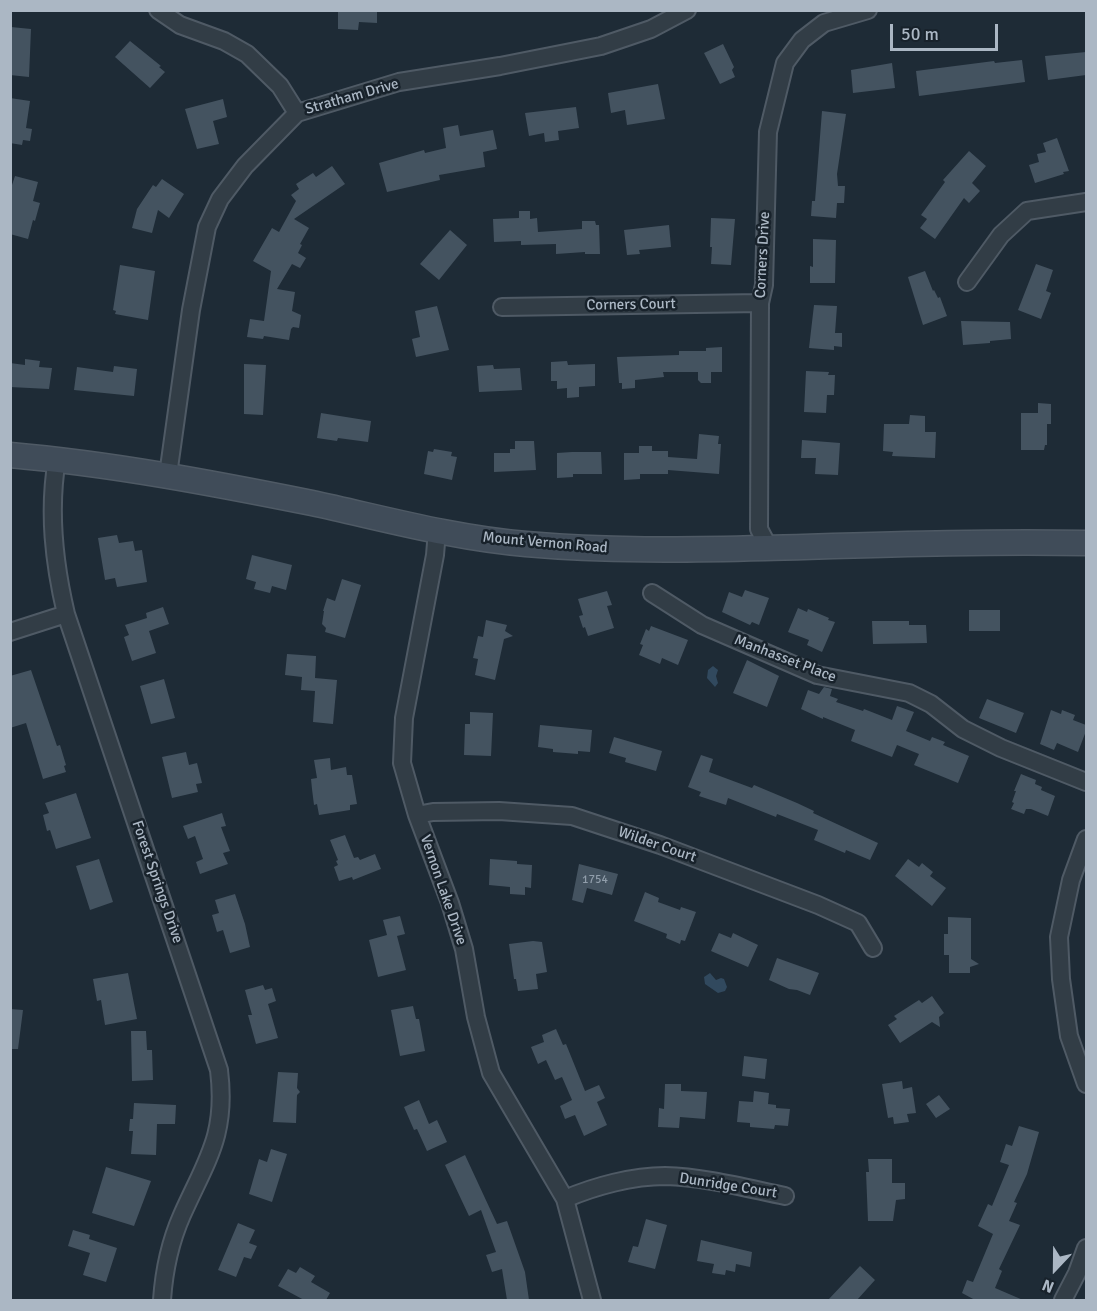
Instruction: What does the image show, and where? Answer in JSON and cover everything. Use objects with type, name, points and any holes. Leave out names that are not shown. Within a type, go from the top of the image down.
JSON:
[{"type":"main road","name":"Mount Vernon Road","points":[[10,455],[57,459],[168,476],[310,503],[438,531],[524,544],[646,550],[1086,543]]},
{"type":"street","points":[[158,10],[180,24],[224,41],[247,54],[280,86],[297,113]]},
{"type":"street","name":"Stratham Drive","points":[[168,476],[190,310],[207,227],[220,199],[245,166],[297,113],[399,82],[500,66],[602,46],[651,29],[687,10]]},
{"type":"street","name":"Corners Drive","points":[[769,548],[759,529],[760,303],[764,285],[768,132],[785,63],[802,40],[824,23],[868,10]]},
{"type":"street","points":[[967,282],[1001,235],[1027,211],[1086,202]]},
{"type":"street","name":"Corners Court","points":[[502,307],[760,303]]},
{"type":"street","name":"Forest Springs Drive","points":[[57,459],[53,495],[53,544],[66,614],[219,1070],[222,1095],[216,1142],[181,1216],[170,1248],[162,1300]]},
{"type":"street","name":"Vernon Lake Drive","points":[[438,531],[404,718],[402,763],[417,815],[450,903],[464,949],[476,1017],[491,1073],[566,1199],[592,1300]]},
{"type":"street","name":"Manhasset Place","points":[[652,593],[702,626],[817,675],[909,693],[931,704],[963,729],[1001,748],[1086,782]]},
{"type":"street","points":[[10,632],[66,614]]},
{"type":"street","name":"Wilder Court","points":[[417,815],[434,812],[499,811],[572,816],[660,845],[818,905],[858,923],[873,948]]},
{"type":"street","points":[[1086,839],[1071,880],[1059,937],[1061,980],[1069,1036],[1086,1084]]},
{"type":"street","name":"Dunridge Court","points":[[566,1199],[581,1192],[637,1179],[664,1176],[689,1178],[785,1196]]},
{"type":"street","points":[[1063,1300],[1077,1273],[1086,1248]]},
{"type":"water","points":[[713,666],[718,670],[716,676],[718,683],[715,687],[707,678],[708,670]]},
{"type":"water","points":[[710,973],[716,980],[724,979],[727,987],[725,991],[718,993],[705,984],[704,977]]},
{"type":"building","points":[[338,10],[377,10],[377,23],[359,22],[358,30],[338,29]]},
{"type":"building","points":[[11,27],[31,29],[29,77],[10,75]]},
{"type":"building","points":[[130,41],[161,66],[159,67],[165,72],[150,88],[115,57]]},
{"type":"building","points":[[723,44],[734,67],[732,70],[735,77],[720,84],[704,53]]},
{"type":"building","points":[[1086,52],[1086,75],[1048,80],[1045,56]]},
{"type":"building","points":[[1022,60],[1025,82],[919,96],[916,71],[994,61],[995,63]]},
{"type":"building","points":[[892,63],[895,88],[853,93],[851,70]]},
{"type":"building","points":[[658,84],[665,119],[627,125],[625,110],[611,113],[608,93]]},
{"type":"building","points":[[10,98],[30,101],[26,128],[32,129],[30,141],[23,140],[22,145],[10,143]]},
{"type":"building","points":[[223,99],[227,117],[213,121],[219,144],[197,149],[185,109]]},
{"type":"building","points":[[576,107],[579,128],[558,131],[559,140],[545,142],[544,133],[529,136],[525,113]]},
{"type":"building","points":[[822,111],[846,114],[837,174],[838,186],[845,186],[844,203],[837,203],[836,218],[811,216],[812,201],[815,201]]},
{"type":"building","points":[[458,125],[460,136],[493,130],[497,149],[483,152],[485,167],[439,175],[440,180],[387,192],[379,163],[424,150],[425,153],[446,148],[443,128]]},
{"type":"building","points":[[1057,138],[1069,171],[1035,183],[1029,165],[1039,162],[1037,154],[1046,152],[1043,143]]},
{"type":"building","points":[[969,151],[986,166],[972,183],[980,191],[969,203],[964,198],[935,239],[920,228],[927,219],[921,215],[945,182],[943,180]]},
{"type":"building","points":[[332,166],[345,184],[294,219],[309,228],[298,253],[306,258],[300,268],[292,264],[277,289],[295,292],[292,311],[301,315],[299,328],[291,329],[289,340],[264,336],[263,339],[247,337],[250,319],[264,321],[271,271],[253,261],[272,228],[279,232],[296,201],[291,195],[299,189],[296,184],[313,173],[316,177]]},
{"type":"building","points":[[15,176],[38,182],[33,201],[40,203],[28,239],[10,234],[10,191]]},
{"type":"building","points":[[162,179],[184,194],[169,218],[158,210],[152,233],[132,228],[137,209],[153,185],[156,187]]},
{"type":"building","points":[[519,211],[530,211],[530,219],[537,218],[538,232],[582,229],[582,221],[595,221],[596,225],[599,225],[600,254],[585,254],[585,252],[556,254],[556,244],[521,245],[521,241],[494,242],[493,219],[519,218]]},
{"type":"building","points":[[711,218],[735,219],[731,265],[711,264]]},
{"type":"building","points":[[669,225],[671,247],[639,250],[640,254],[627,255],[624,230]]},
{"type":"building","points":[[450,230],[467,245],[439,280],[420,264]]},
{"type":"building","points":[[813,239],[836,240],[835,283],[810,283],[810,266],[813,267]]},
{"type":"building","points":[[1036,264],[1053,270],[1046,291],[1051,293],[1041,319],[1018,310]]},
{"type":"building","points":[[120,265],[155,271],[148,320],[115,314],[116,311],[113,310]]},
{"type":"building","points":[[925,271],[933,291],[938,298],[940,297],[947,316],[923,325],[908,277]]},
{"type":"building","points":[[814,305],[837,306],[835,333],[842,333],[842,347],[834,346],[834,350],[809,348]]},
{"type":"building","points":[[437,306],[449,350],[416,357],[412,339],[420,337],[415,311]]},
{"type":"building","points":[[961,321],[1010,322],[1011,339],[963,345]]},
{"type":"building","points":[[722,347],[722,372],[711,372],[711,383],[701,383],[698,380],[698,372],[663,372],[664,377],[635,380],[635,388],[622,389],[622,383],[619,383],[617,357],[679,355],[679,351],[706,351],[706,348]]},
{"type":"building","points":[[25,359],[40,361],[39,367],[52,368],[49,389],[10,387],[10,363],[25,365]]},
{"type":"building","points":[[567,361],[568,365],[595,364],[595,386],[579,387],[579,397],[567,398],[567,388],[557,389],[557,381],[551,381],[551,362]]},
{"type":"building","points":[[244,364],[266,365],[263,415],[244,414]]},
{"type":"building","points":[[493,365],[494,369],[520,368],[522,390],[479,392],[477,366]]},
{"type":"building","points":[[114,366],[137,369],[134,396],[74,390],[77,367],[113,372]]},
{"type":"building","points":[[806,371],[829,372],[828,375],[835,375],[834,395],[827,395],[826,413],[804,412]]},
{"type":"building","points":[[1038,403],[1051,404],[1051,424],[1047,424],[1047,445],[1044,450],[1021,450],[1021,413],[1038,413]]},
{"type":"building","points":[[321,413],[371,421],[368,442],[317,438]]},
{"type":"building","points":[[910,415],[925,416],[925,432],[936,432],[935,458],[892,456],[893,452],[883,451],[884,424],[909,424]]},
{"type":"building","points":[[699,434],[719,436],[718,444],[721,444],[719,474],[668,470],[668,474],[640,474],[640,479],[624,480],[624,453],[639,453],[639,446],[652,446],[652,451],[668,451],[668,457],[697,459]]},
{"type":"building","points":[[802,440],[840,443],[838,475],[815,474],[816,458],[801,458]]},
{"type":"building","points":[[515,441],[534,441],[536,470],[494,472],[494,453],[510,453],[510,449],[515,449]]},
{"type":"building","points":[[434,449],[452,452],[451,456],[457,457],[452,480],[424,474],[428,451],[433,452]]},
{"type":"building","points":[[601,452],[602,474],[573,474],[573,477],[557,478],[557,453]]},
{"type":"building","points":[[117,535],[119,543],[133,541],[135,551],[142,550],[147,582],[117,587],[115,578],[105,580],[98,538]]},
{"type":"building","points":[[252,555],[292,565],[286,590],[272,586],[270,593],[254,589],[256,582],[246,579]]},
{"type":"building","points":[[342,579],[361,585],[345,638],[325,632],[326,628],[322,624],[327,598],[335,601]]},
{"type":"building","points":[[745,590],[769,598],[759,625],[752,622],[750,625],[722,612],[729,592],[742,597]]},
{"type":"building","points":[[607,591],[612,605],[607,606],[614,628],[588,636],[579,616],[583,615],[578,599]]},
{"type":"building","points":[[163,607],[169,624],[149,631],[156,653],[132,661],[124,637],[129,635],[125,625],[147,618],[146,613]]},
{"type":"building","points":[[798,608],[807,612],[808,609],[835,622],[822,652],[807,645],[809,640],[788,632]]},
{"type":"building","points":[[969,610],[1000,610],[1000,631],[969,631]]},
{"type":"building","points":[[486,620],[507,625],[505,631],[513,636],[504,639],[495,680],[475,675],[478,659],[473,658],[478,636],[483,637]]},
{"type":"building","points":[[872,621],[909,621],[909,625],[926,625],[927,643],[873,644]]},
{"type":"building","points":[[651,626],[688,640],[678,665],[662,658],[660,664],[639,655],[643,645],[640,644],[646,629],[649,631]]},
{"type":"building","points":[[287,654],[316,656],[315,678],[337,680],[333,724],[313,722],[315,691],[301,690],[302,677],[285,675]]},
{"type":"building","points":[[747,660],[779,676],[767,707],[733,693]]},
{"type":"building","points":[[31,670],[57,746],[60,745],[66,765],[64,766],[66,772],[43,779],[26,723],[10,728],[10,676]]},
{"type":"building","points":[[164,679],[175,718],[151,724],[140,686]]},
{"type":"building","points":[[824,687],[832,689],[830,696],[838,699],[836,702],[863,711],[864,709],[892,720],[897,706],[914,712],[906,731],[930,741],[932,737],[945,742],[943,745],[969,756],[958,783],[914,765],[919,754],[897,745],[892,757],[851,741],[855,730],[801,709],[808,690],[819,694]]},
{"type":"building","points":[[987,699],[1024,713],[1016,733],[979,718]]},
{"type":"building","points":[[1051,710],[1061,714],[1062,710],[1075,715],[1073,720],[1086,725],[1078,752],[1057,743],[1054,750],[1040,744]]},
{"type":"building","points":[[470,712],[493,713],[491,756],[464,755],[465,724],[470,724]]},
{"type":"building","points":[[540,725],[592,730],[590,752],[578,751],[578,754],[553,752],[553,749],[538,747]]},
{"type":"building","points":[[614,737],[662,751],[656,771],[625,762],[626,758],[609,753]]},
{"type":"building","points":[[186,752],[189,765],[197,763],[202,783],[196,784],[198,792],[172,798],[162,757]]},
{"type":"building","points":[[701,755],[713,759],[709,772],[752,788],[754,785],[797,803],[814,811],[813,813],[878,843],[870,860],[846,850],[845,853],[814,840],[818,830],[777,814],[776,817],[728,798],[726,805],[699,796],[701,792],[688,787]]},
{"type":"building","points":[[330,758],[331,770],[346,767],[347,775],[352,775],[357,804],[350,805],[350,810],[319,815],[317,804],[314,805],[311,779],[317,778],[314,760]]},
{"type":"building","points":[[1021,774],[1036,780],[1035,784],[1042,787],[1041,790],[1055,796],[1048,816],[1031,809],[1026,809],[1024,814],[1011,809],[1016,791],[1014,791]]},
{"type":"building","points":[[76,793],[91,838],[56,849],[50,830],[47,831],[43,815],[49,813],[45,803]]},
{"type":"building","points":[[222,813],[226,826],[221,827],[230,851],[223,853],[228,864],[200,874],[196,862],[203,859],[195,836],[188,839],[183,826]]},
{"type":"building","points":[[345,835],[354,858],[358,857],[360,860],[375,854],[381,869],[353,880],[352,877],[339,881],[334,867],[338,865],[336,861],[338,860],[330,840]]},
{"type":"building","points":[[99,859],[113,902],[90,910],[76,866]]},
{"type":"building","points":[[490,859],[517,861],[517,864],[532,865],[531,888],[525,887],[525,895],[510,894],[510,887],[489,885]]},
{"type":"building","points":[[908,859],[919,867],[922,863],[933,872],[930,876],[946,888],[932,906],[895,876]]},
{"type":"building","points":[[579,864],[618,874],[612,895],[587,888],[583,903],[572,900]]},
{"type":"building","points":[[645,892],[659,898],[658,902],[680,910],[681,907],[696,912],[685,941],[681,940],[680,944],[666,938],[667,934],[634,921]]},
{"type":"building","points":[[235,894],[250,947],[230,953],[223,930],[217,932],[212,915],[219,913],[215,900]]},
{"type":"building","points":[[400,916],[405,934],[397,936],[406,970],[378,977],[369,940],[387,935],[383,920]]},
{"type":"building","points":[[948,917],[971,918],[971,959],[979,964],[970,967],[970,973],[949,973],[949,955],[944,955],[944,934],[948,934]]},
{"type":"building","points":[[719,933],[731,938],[733,933],[758,945],[748,967],[711,951]]},
{"type":"building","points":[[542,942],[547,972],[536,974],[538,989],[518,991],[509,944]]},
{"type":"building","points":[[777,958],[819,973],[810,995],[769,980]]},
{"type":"building","points":[[128,973],[137,1019],[105,1025],[101,1000],[97,1001],[93,979]]},
{"type":"building","points":[[263,985],[265,990],[272,988],[276,1001],[268,1004],[278,1038],[256,1044],[248,1015],[252,1015],[245,990]]},
{"type":"building","points":[[932,996],[944,1013],[939,1017],[940,1027],[932,1022],[900,1043],[888,1025],[897,1019],[894,1016],[919,1000],[922,1003]]},
{"type":"building","points":[[413,1006],[416,1019],[419,1019],[425,1051],[400,1056],[391,1010]]},
{"type":"building","points":[[10,1009],[23,1010],[18,1049],[10,1049]]},
{"type":"building","points":[[556,1029],[563,1045],[566,1044],[585,1091],[599,1085],[605,1098],[597,1102],[607,1125],[584,1136],[575,1115],[565,1119],[560,1106],[572,1100],[562,1077],[555,1080],[546,1060],[538,1064],[531,1047],[544,1042],[542,1035]]},
{"type":"building","points":[[131,1031],[146,1031],[147,1050],[152,1050],[153,1080],[132,1081]]},
{"type":"building","points":[[744,1056],[767,1059],[765,1079],[742,1076]]},
{"type":"building","points":[[278,1072],[298,1073],[297,1088],[300,1092],[297,1095],[296,1123],[273,1122]]},
{"type":"building","points":[[902,1081],[903,1089],[912,1087],[916,1113],[907,1114],[909,1122],[894,1124],[893,1117],[888,1118],[882,1084]]},
{"type":"building","points":[[665,1084],[681,1084],[681,1091],[707,1092],[705,1119],[680,1117],[679,1128],[658,1127],[659,1108],[664,1109]]},
{"type":"building","points":[[754,1091],[769,1093],[768,1104],[776,1105],[776,1108],[790,1109],[788,1126],[775,1125],[774,1129],[750,1127],[750,1123],[737,1122],[739,1101],[753,1102]]},
{"type":"building","points":[[939,1095],[950,1109],[936,1118],[926,1104]]},
{"type":"building","points":[[419,1100],[429,1124],[437,1120],[447,1142],[427,1151],[404,1107]]},
{"type":"building","points":[[134,1103],[176,1105],[175,1124],[157,1124],[156,1155],[131,1154],[133,1131],[129,1131],[130,1119],[133,1119]]},
{"type":"building","points":[[1019,1126],[1039,1132],[1027,1174],[1014,1202],[1017,1203],[1009,1221],[1020,1225],[999,1269],[1002,1271],[995,1288],[1023,1300],[975,1300],[962,1293],[967,1280],[973,1282],[993,1234],[978,1226],[988,1204],[992,1206],[1009,1165],[1000,1162],[1006,1144],[1012,1146]]},
{"type":"building","points":[[271,1149],[287,1154],[272,1202],[249,1194],[259,1159],[267,1162]]},
{"type":"building","points":[[465,1155],[497,1224],[507,1221],[525,1272],[529,1300],[507,1300],[502,1269],[492,1272],[486,1255],[496,1252],[481,1210],[469,1216],[445,1165]]},
{"type":"building","points":[[868,1159],[892,1159],[892,1183],[905,1183],[905,1199],[896,1200],[893,1221],[868,1221],[866,1172],[869,1172]]},
{"type":"building","points":[[106,1167],[151,1181],[134,1226],[92,1213]]},
{"type":"building","points":[[646,1219],[667,1225],[655,1269],[628,1262],[633,1246],[638,1247]]},
{"type":"building","points":[[238,1223],[255,1230],[249,1243],[257,1246],[251,1259],[244,1257],[236,1277],[218,1270]]},
{"type":"building","points":[[73,1230],[90,1235],[89,1239],[117,1248],[106,1282],[83,1275],[90,1253],[68,1246]]},
{"type":"building","points":[[701,1240],[752,1252],[750,1267],[736,1264],[735,1272],[726,1270],[725,1275],[712,1273],[714,1264],[697,1261]]},
{"type":"building","points":[[860,1266],[875,1280],[857,1300],[828,1300]]},
{"type":"building","points":[[300,1267],[315,1276],[311,1282],[330,1293],[326,1300],[304,1300],[278,1286],[288,1269],[296,1273]]}]
